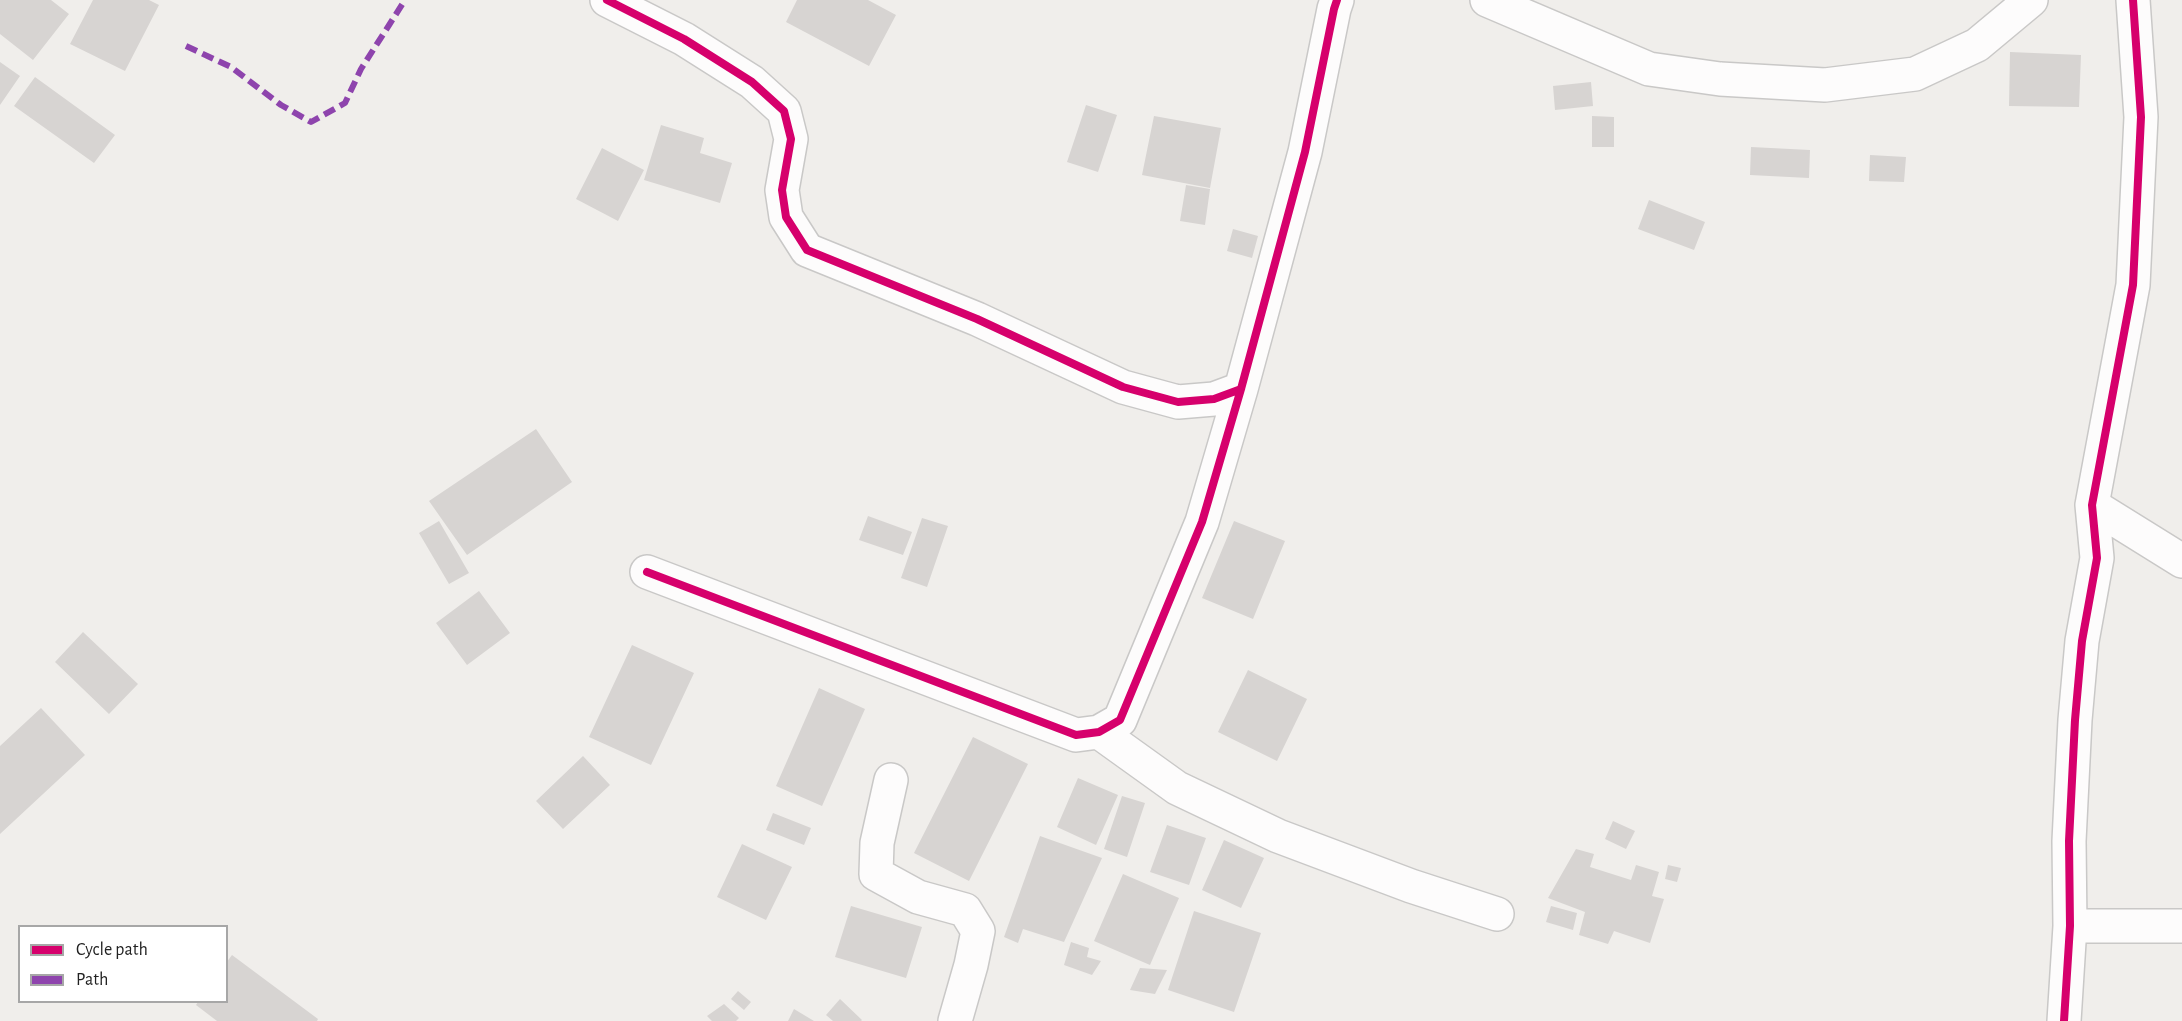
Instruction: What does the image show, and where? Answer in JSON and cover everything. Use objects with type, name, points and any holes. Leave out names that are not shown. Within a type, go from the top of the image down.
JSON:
[{"type":"street","points":[[607,0],[684,39],[752,82],[784,111],[791,139],[782,190],[786,217],[807,250],[977,319],[1123,387],[1178,402],[1214,399],[1241,389]]},
{"type":"street","points":[[647,572],[1076,735],[1099,732],[1120,720],[1202,522],[1241,389],[1305,152],[1337,0]]},
{"type":"street","points":[[1486,0],[1649,69],[1720,79],[1825,85],[1915,74],[1977,45],[2031,0]]},
{"type":"street","points":[[2064,1021],[2070,926],[2069,841],[2074,720],[2082,641],[2097,558],[2092,505],[2133,285],[2141,117],[2133,0]]},
{"type":"street","points":[[2092,505],[2182,561]]},
{"type":"street","points":[[1099,732],[1177,788],[1278,836],[1411,886],[1497,914]]},
{"type":"street","points":[[891,780],[877,843],[876,874],[918,897],[965,910],[978,931],[955,1021]]},
{"type":"street","points":[[2070,926],[2182,926]]},
{"type":"building","points":[[0,0],[51,0],[69,14],[33,60],[0,34]]},
{"type":"building","points":[[93,0],[149,0],[159,5],[125,71],[70,44]]},
{"type":"building","points":[[797,0],[868,0],[896,15],[869,66],[786,22]]},
{"type":"building","points":[[2010,52],[2081,55],[2079,107],[2009,106]]},
{"type":"building","points":[[0,62],[20,76],[0,105]]},
{"type":"building","points":[[35,77],[115,135],[94,163],[14,106]]},
{"type":"building","points":[[1591,82],[1593,106],[1555,110],[1553,86]]},
{"type":"building","points":[[1086,105],[1117,115],[1098,172],[1067,162]]},
{"type":"building","points":[[1154,116],[1221,128],[1210,188],[1142,175]]},
{"type":"building","points":[[1592,116],[1614,117],[1614,147],[1592,147]]},
{"type":"building","points":[[661,125],[704,138],[700,153],[732,163],[720,203],[644,180]]},
{"type":"building","points":[[1751,147],[1810,150],[1809,178],[1750,175]]},
{"type":"building","points":[[602,148],[644,170],[618,221],[576,199]]},
{"type":"building","points":[[1870,155],[1906,157],[1904,182],[1869,181]]},
{"type":"building","points":[[1186,185],[1210,189],[1205,225],[1180,221]]},
{"type":"building","points":[[1649,200],[1705,222],[1694,250],[1638,229]]},
{"type":"building","points":[[1233,229],[1258,236],[1252,258],[1227,251]]},
{"type":"building","points":[[536,429],[572,482],[467,555],[429,501]]},
{"type":"building","points":[[868,516],[912,532],[903,555],[859,540]]},
{"type":"building","points":[[922,518],[948,526],[927,587],[901,578]]},
{"type":"building","points":[[439,521],[469,573],[449,584],[419,533]]},
{"type":"building","points":[[1234,521],[1285,541],[1253,619],[1202,598]]},
{"type":"building","points":[[479,591],[510,633],[467,665],[436,623]]},
{"type":"building","points":[[83,632],[138,684],[109,714],[55,662]]},
{"type":"building","points":[[632,645],[694,673],[651,765],[589,737]]},
{"type":"building","points":[[1248,670],[1307,699],[1277,761],[1218,732]]},
{"type":"building","points":[[819,688],[865,709],[822,806],[776,786]]},
{"type":"building","points":[[41,708],[85,755],[0,834],[0,746]]},
{"type":"building","points":[[973,737],[1028,764],[969,881],[914,853]]},
{"type":"building","points":[[583,756],[610,785],[563,829],[536,801]]},
{"type":"building","points":[[1078,778],[1118,795],[1096,845],[1057,827]]},
{"type":"building","points":[[1122,796],[1145,803],[1127,857],[1104,849]]},
{"type":"building","points":[[773,813],[811,828],[804,845],[766,830]]},
{"type":"building","points":[[1613,821],[1635,831],[1626,849],[1605,839]]},
{"type":"building","points":[[1167,825],[1206,838],[1189,885],[1150,872]]},
{"type":"building","points":[[1040,836],[1102,858],[1064,942],[1023,929],[1018,943],[1004,937]]},
{"type":"building","points":[[1224,840],[1264,858],[1241,908],[1202,890]]},
{"type":"building","points":[[742,844],[792,867],[766,920],[717,897]]},
{"type":"building","points":[[1576,849],[1594,854],[1590,867],[1631,880],[1636,865],[1659,872],[1652,896],[1664,899],[1650,943],[1614,931],[1608,944],[1579,935],[1585,912],[1548,898]]},
{"type":"building","points":[[1668,865],[1681,868],[1677,882],[1665,879]]},
{"type":"building","points":[[1123,874],[1179,898],[1150,965],[1094,941]]},
{"type":"building","points":[[851,906],[922,927],[906,978],[835,957]]},
{"type":"building","points":[[1551,906],[1577,913],[1573,930],[1546,922]]},
{"type":"building","points":[[1194,911],[1261,933],[1234,1012],[1168,990]]},
{"type":"building","points":[[1071,942],[1089,948],[1087,957],[1101,961],[1092,975],[1064,965]]},
{"type":"building","points":[[232,955],[318,1019],[317,1021],[217,1021],[196,1005],[197,1003],[228,1003],[228,960]]},
{"type":"building","points":[[1140,968],[1167,970],[1155,994],[1130,990]]},
{"type":"building","points":[[738,991],[751,1002],[744,1010],[731,999]]},
{"type":"building","points":[[840,999],[861,1021],[833,1021],[826,1015]]},
{"type":"building","points":[[724,1004],[739,1018],[736,1021],[712,1021],[707,1016]]},
{"type":"building","points":[[794,1009],[814,1021],[788,1021]]},
{"type":"marked path","points":[[186,46],[231,67],[281,105],[311,122],[345,103],[361,69],[405,0]]},
{"type":"cycle path","points":[[607,0],[684,39],[752,82],[784,111],[791,139],[782,190],[786,217],[807,250],[977,319],[1123,387],[1178,402],[1214,399],[1241,389]]},
{"type":"cycle path","points":[[647,572],[1076,735],[1099,732],[1120,720],[1202,522],[1241,389],[1305,152],[1337,0]]},
{"type":"cycle path","points":[[2064,1021],[2070,926],[2069,841],[2075,720],[2082,641],[2097,558],[2092,505],[2133,285],[2141,117],[2133,0]]}]
